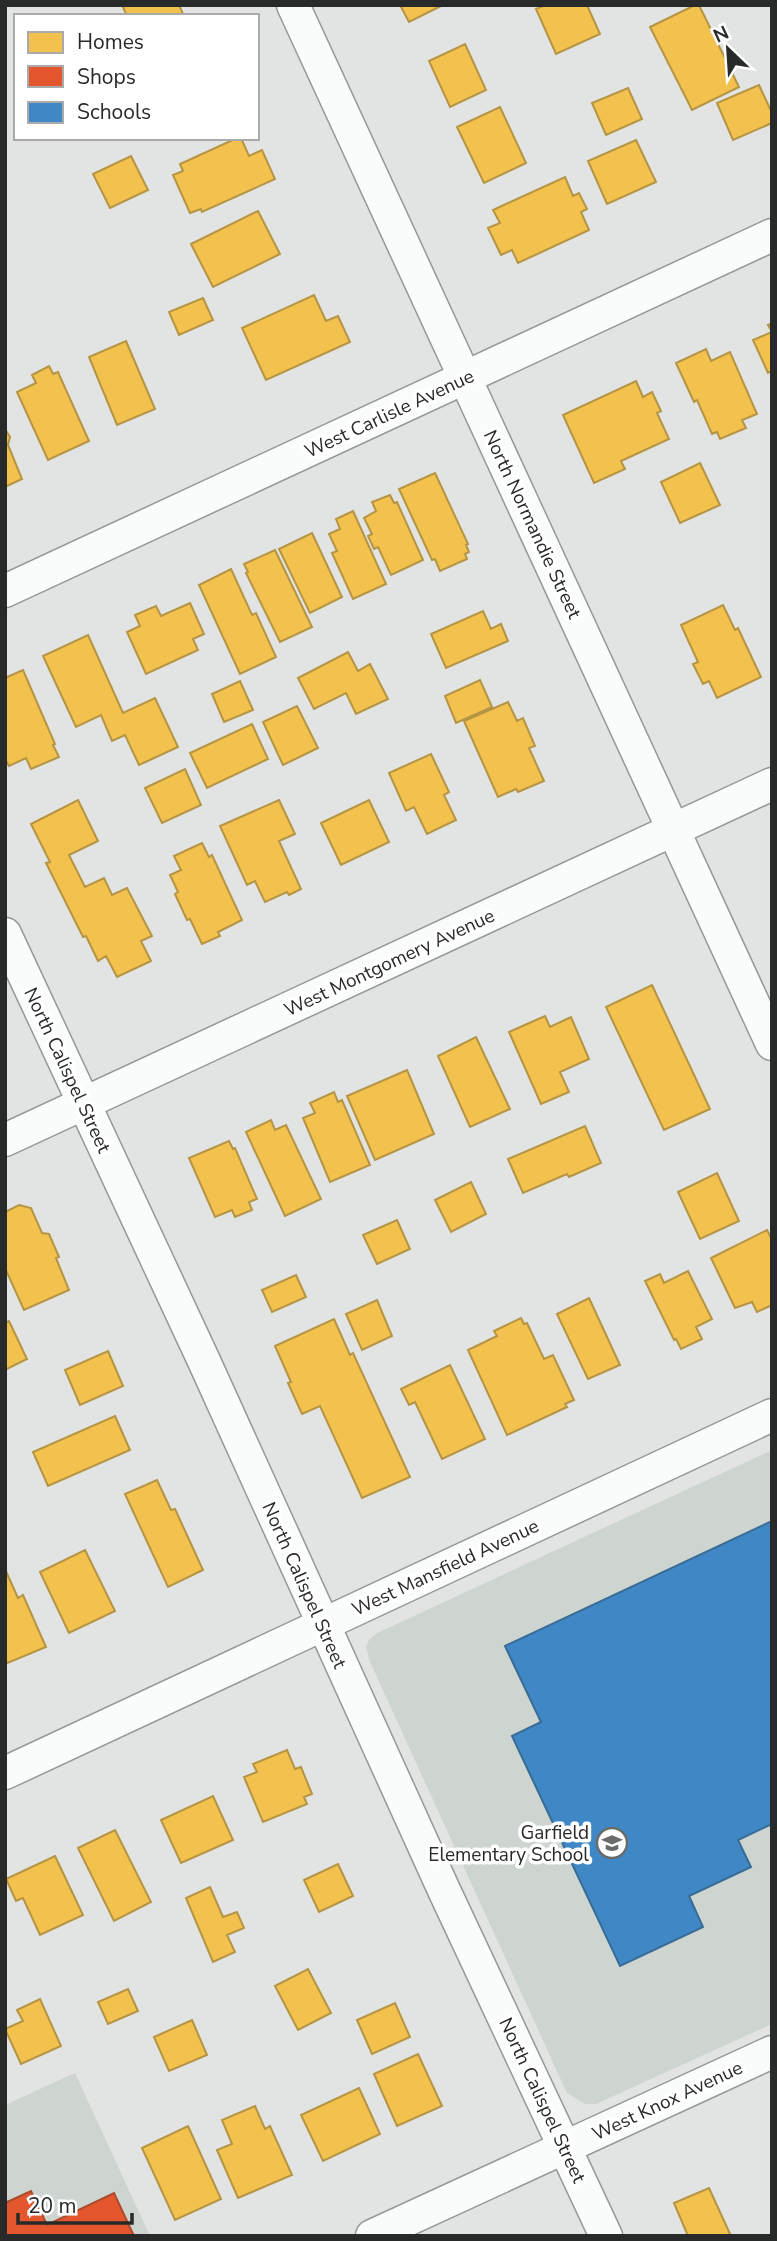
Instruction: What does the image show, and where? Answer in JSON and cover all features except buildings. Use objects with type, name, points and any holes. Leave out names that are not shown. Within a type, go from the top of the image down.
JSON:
[{"type":"street","name":"North Normandie Street","points":[[293,5],[772,1044]]},
{"type":"street","name":"West Carlisle Avenue","points":[[5,591],[772,234]]},
{"type":"street","name":"West Montgomery Avenue","points":[[5,1140],[772,784]]},
{"type":"street","name":"North Calispel Street","points":[[5,934],[204,1361],[443,1888],[606,2236]]},
{"type":"street","name":"West Mansfield Avenue","points":[[5,1773],[772,1415]]},
{"type":"street","name":"West Knox Avenue","points":[[372,2236],[772,2052]]},
{"type":"shaded area","name":"Garfield Elementary School","points":[[772,1450],[772,2024],[596,2104],[585,2104],[567,2093],[370,1662],[366,1647],[377,1633]]},
{"type":"shaded area","points":[[75,2073],[150,2236],[5,2236],[5,2105]]},
{"type":"place","name":"Garfield Elementary School","points":[[612,1843]]}]
